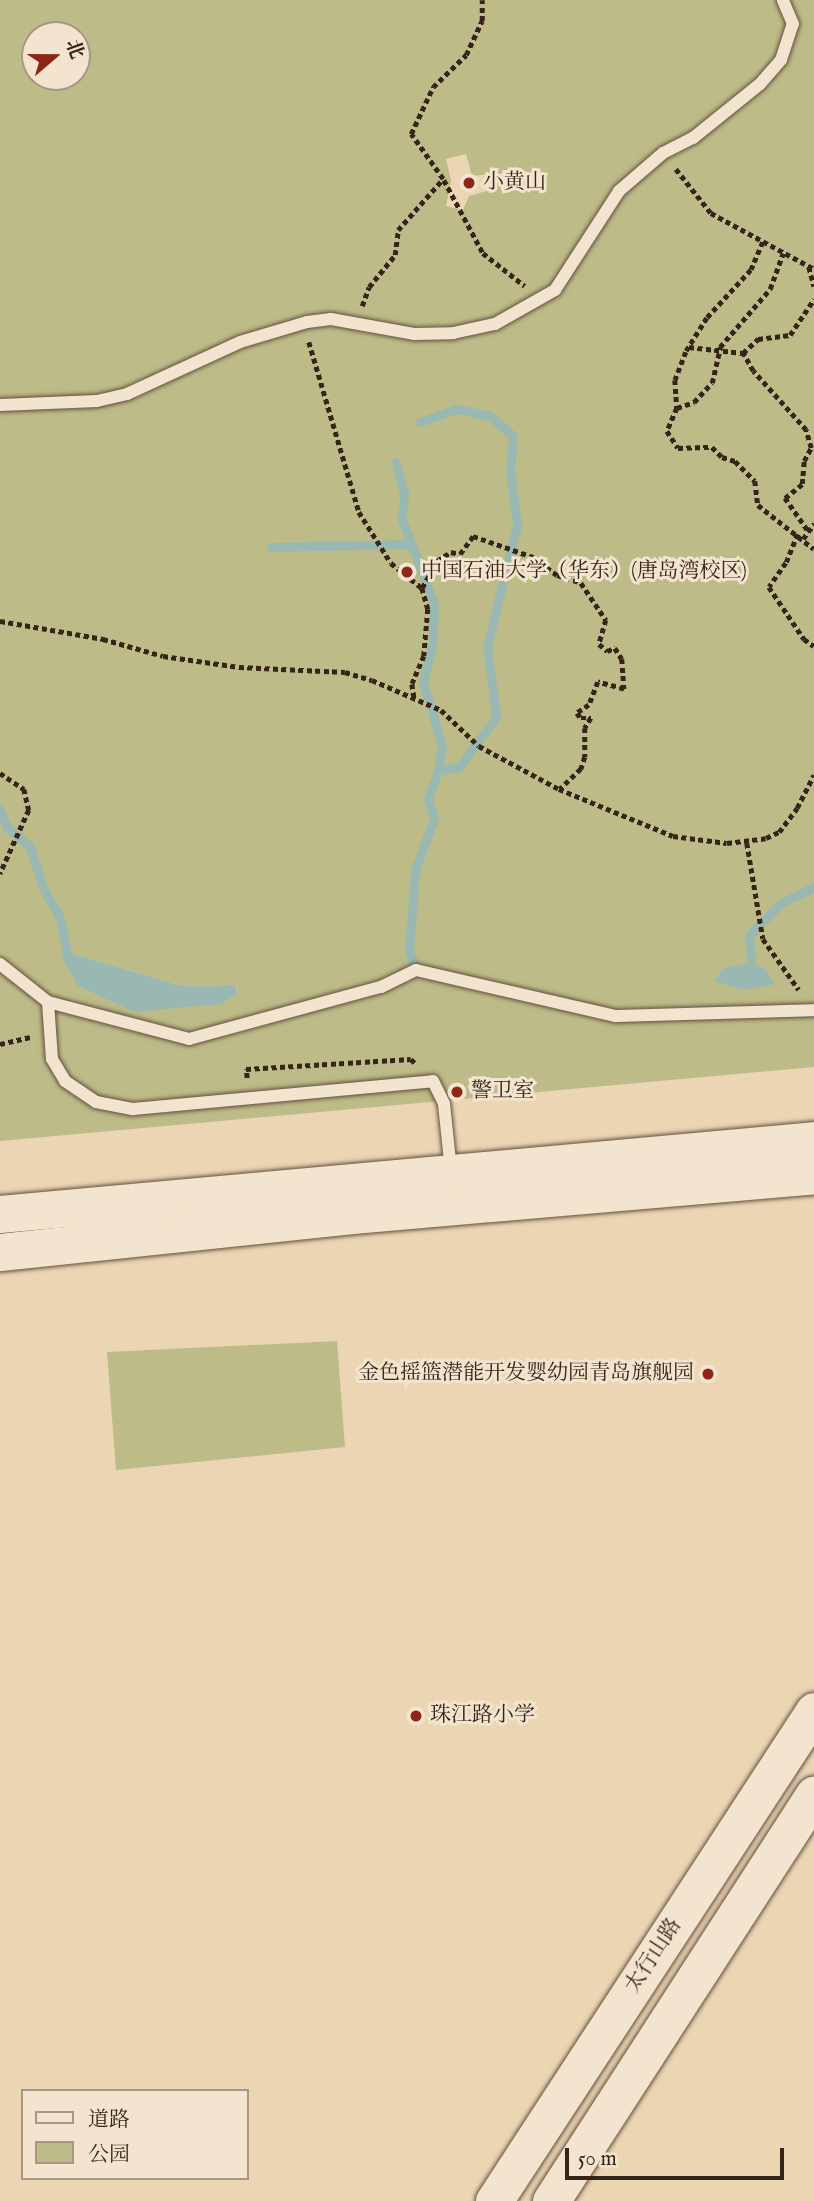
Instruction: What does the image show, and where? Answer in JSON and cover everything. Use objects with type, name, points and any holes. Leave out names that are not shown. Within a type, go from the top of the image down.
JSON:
[{"type":"main road","points":[[0,1214],[814,1140]]},
{"type":"main road","points":[[0,1252],[352,1214],[814,1175]]},
{"type":"main road","name":"太行山路","points":[[494,2201],[814,1712]]},
{"type":"main road","points":[[551,2201],[814,1796]]},
{"type":"lane","points":[[0,405],[97,401],[127,394],[240,342],[307,322],[331,319],[414,334],[453,333],[495,324],[555,290],[620,191],[663,153],[693,138],[760,84],[781,60],[793,24],[783,0]]},
{"type":"lane","points":[[0,964],[48,1002],[189,1039],[282,1016],[416,970],[615,1016],[814,1010]]},
{"type":"lane","points":[[48,1002],[48,1033],[52,1059],[80,1095],[134,1109],[433,1082],[443,1104],[451,1172]]},
{"type":"path","points":[[482,0],[482,21],[466,55],[433,87],[411,134],[443,179],[483,253],[538,299]]},
{"type":"path","points":[[663,153],[711,213],[812,268],[814,286]]},
{"type":"path","points":[[355,323],[369,287],[395,255],[398,230],[443,179]]},
{"type":"path","points":[[763,242],[751,270],[707,318],[689,347],[675,380],[677,408],[667,431],[678,448],[712,447],[722,457],[735,461],[755,481],[758,505],[814,549]]},
{"type":"path","points":[[677,408],[694,402],[712,383],[720,347],[769,289],[783,253]]},
{"type":"path","points":[[743,353],[758,339],[790,335],[814,299]]},
{"type":"path","points":[[307,322],[312,361],[359,512],[390,563],[422,589],[428,609],[424,656],[412,684],[417,699]]},
{"type":"path","points":[[689,347],[720,347],[743,353],[753,371],[806,430],[811,448],[804,461],[802,484],[785,498],[807,530]]},
{"type":"path","points":[[803,540],[807,530],[814,524]]},
{"type":"path","points":[[798,534],[786,564],[769,587],[804,639],[814,646]]},
{"type":"path","points":[[422,589],[437,561],[451,552],[460,554],[473,536],[539,559],[556,575],[581,583],[606,620],[599,644],[607,651],[615,648],[622,659],[624,689],[598,682],[589,705],[577,713],[581,718],[591,718],[585,729],[585,757],[581,769],[559,789]]},
{"type":"path","points":[[0,621],[103,639],[163,656],[239,667],[345,672],[438,709],[479,746],[559,789],[673,836],[747,843],[779,832],[814,775]]},
{"type":"path","points":[[0,773],[13,778],[24,789],[29,810],[0,874]]},
{"type":"path","points":[[747,843],[762,939],[814,1010]]},
{"type":"path","points":[[0,1044],[48,1033]]},
{"type":"green space","name":"中国石油大学（华东）(唐岛湾校区)","points":[[0,0],[814,0],[814,1067],[0,1141]],"holes":[[[466,154],[472,176],[491,174],[494,189],[469,196],[463,210],[446,206],[451,181],[446,159]],[[74,954],[182,986],[235,985],[238,992],[135,1012]]]},
{"type":"green space","points":[[337,1341],[345,1447],[116,1470],[107,1352]]},
{"type":"water","points":[[74,954],[182,986],[235,985],[238,993],[221,1004],[135,1012],[78,986],[61,955]]},
{"type":"water","points":[[751,962],[766,969],[775,984],[745,990],[715,982],[722,969]]},
{"type":"waterway","points":[[416,970],[409,951],[415,870],[434,819],[428,798],[438,771],[459,767],[496,717],[487,647],[517,525],[510,472],[513,436],[490,416],[457,409],[420,422]]},
{"type":"waterway","points":[[396,462],[404,495],[402,519],[434,604],[433,642],[423,682],[442,746],[438,771]]},
{"type":"waterway","points":[[271,547],[410,544]]},
{"type":"waterway","points":[[0,810],[6,826],[30,847],[44,890],[59,916],[68,954]]},
{"type":"waterway","points":[[751,962],[749,935],[781,903],[814,887]]},
{"type":"place","name":"小黄山","points":[[469,183]]},
{"type":"place","name":"中国石油大学（华东）(唐岛湾校区)","points":[[407,572]]},
{"type":"place","name":"警卫室","points":[[457,1092]]},
{"type":"place","name":"金色摇篮潜能开发婴幼园青岛旗舰园","points":[[708,1374]]},
{"type":"place","name":"珠江路小学","points":[[416,1716]]}]
